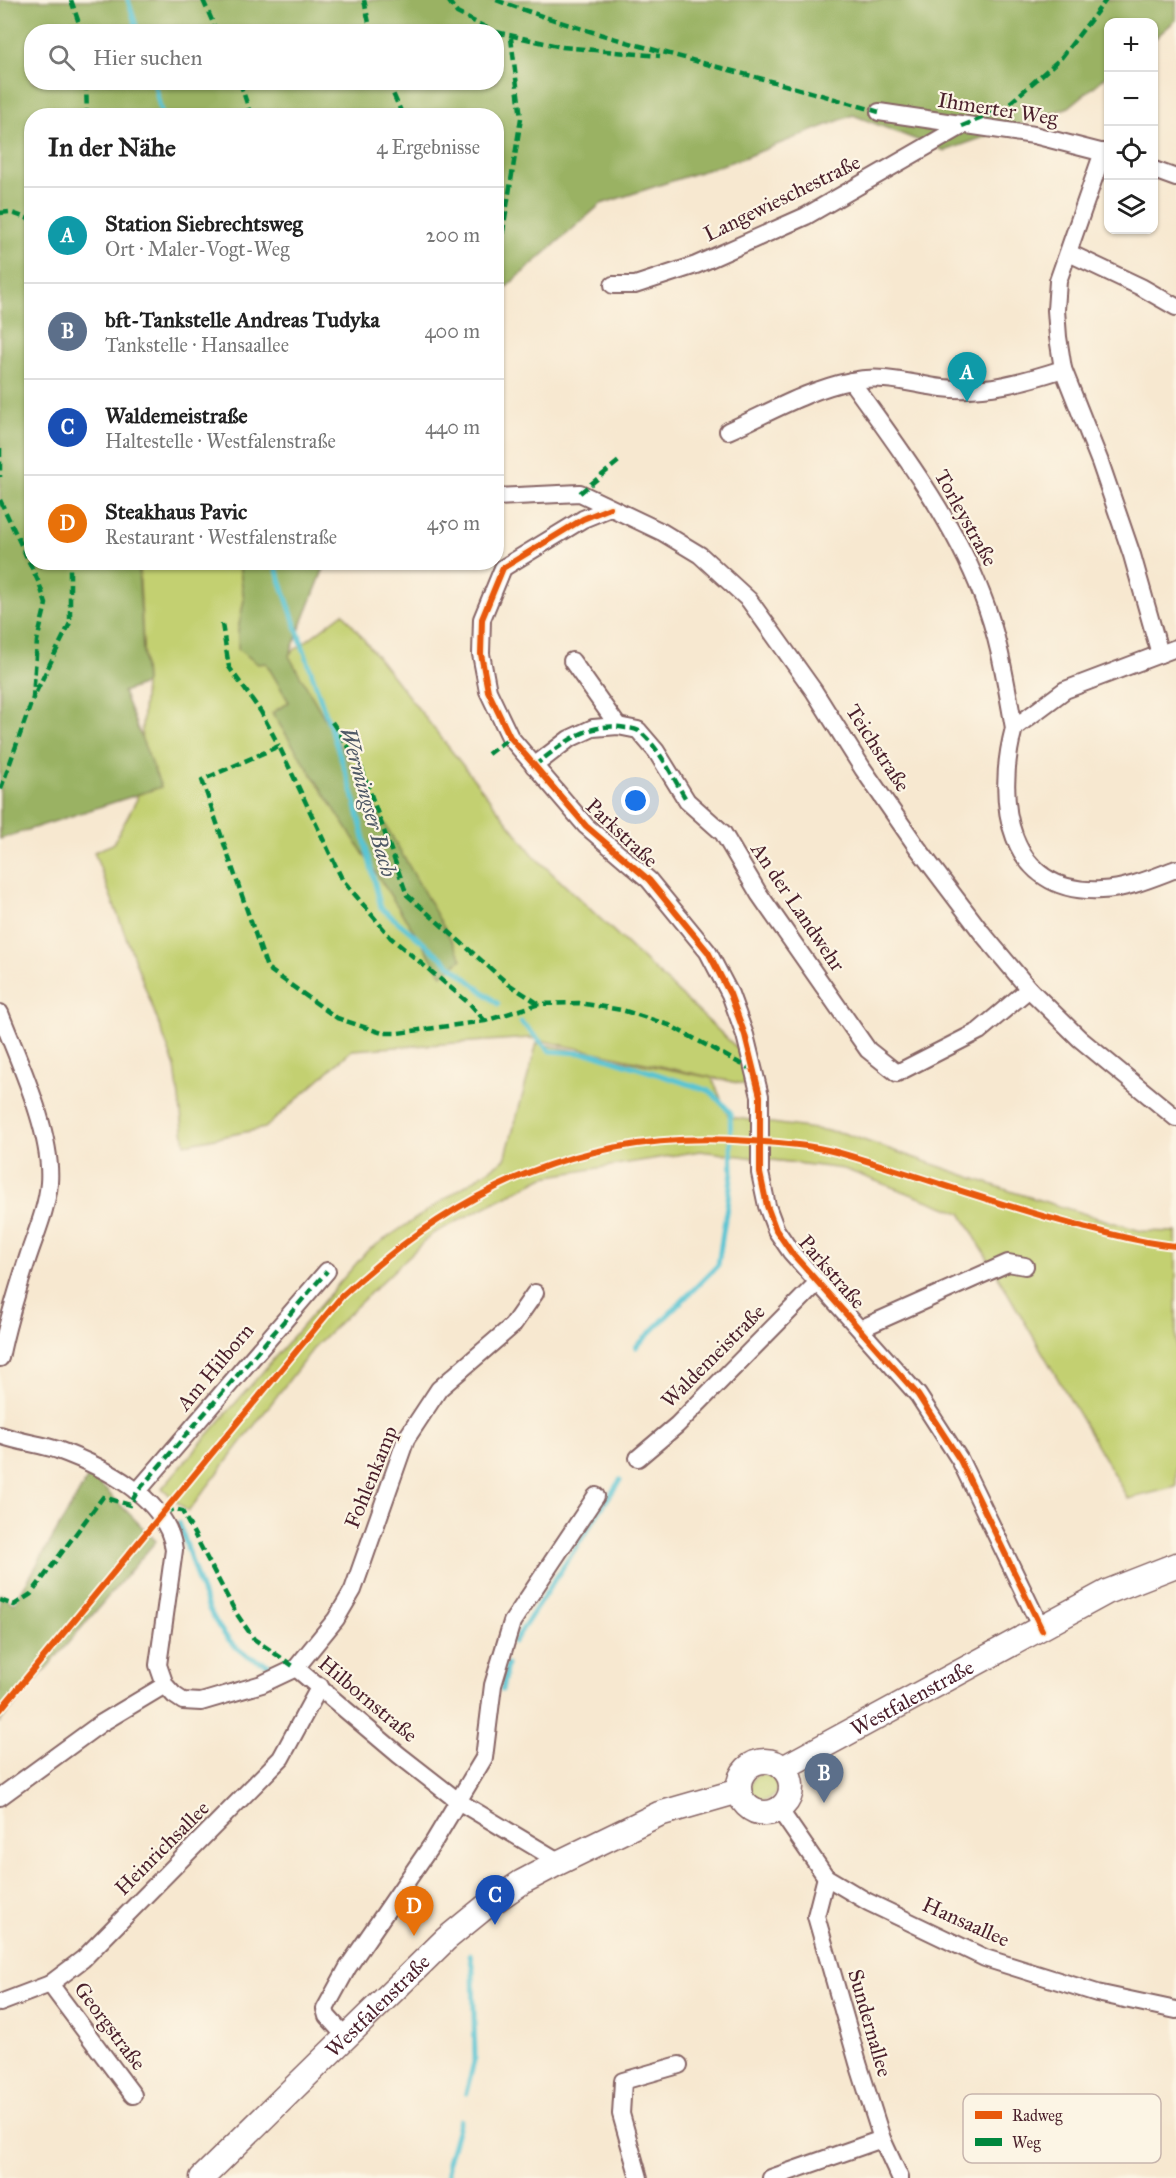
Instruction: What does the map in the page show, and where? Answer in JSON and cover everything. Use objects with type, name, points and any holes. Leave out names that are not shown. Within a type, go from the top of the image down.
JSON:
[{"type":"main road","name":"Westfalenstraße","points":[[783,1768],[1042,1630],[1107,1592],[1170,1568]]},
{"type":"main road","points":[[769,1761],[783,1768],[791,1789],[785,1804],[779,1809],[763,1813],[747,1807],[739,1791],[741,1775],[753,1763],[769,1761]]},
{"type":"main road","name":"Westfalenstraße","points":[[202,2178],[465,1922],[522,1882],[659,1814],[739,1791]]},
{"type":"street","name":"Ihmerter Weg","points":[[879,112],[1034,135],[1104,152]]},
{"type":"street","name":"Langewieschestraße","points":[[613,285],[635,285],[696,265],[806,216],[962,126]]},
{"type":"street","points":[[1104,158],[1058,281],[1056,310],[1063,369],[1100,462],[1168,651],[1065,690],[1014,728],[1005,771],[1005,799],[1018,846],[1026,863],[1037,872],[1074,888],[1100,890],[1130,886],[1176,869]]},
{"type":"street","points":[[1158,171],[1176,178]]},
{"type":"street","points":[[1069,253],[1141,287],[1176,308]]},
{"type":"street","points":[[728,431],[810,395],[851,381],[888,378],[941,388],[976,390],[1011,385],[1063,369]]},
{"type":"street","name":"Torleystraße","points":[[851,381],[955,535],[983,595],[998,645],[1014,728]]},
{"type":"street","name":"Teichstraße","points":[[504,497],[580,493],[662,532],[700,555],[749,600],[814,691],[863,769],[917,847],[982,933],[1029,989],[1080,1039],[1176,1118]]},
{"type":"street","name":"Parkstraße","points":[[504,567],[583,519],[610,508]]},
{"type":"street","name":"Parkstraße","points":[[502,570],[482,619],[481,654],[488,691],[506,732],[586,826],[649,880],[708,952],[730,994],[745,1035],[758,1084],[761,1127],[760,1173],[767,1206],[777,1230],[790,1252],[918,1395],[960,1460],[1042,1630]]},
{"type":"street","points":[[572,661],[618,726]]},
{"type":"street","points":[[534,766],[570,739],[593,728],[618,726]]},
{"type":"street","name":"An der Landwehr","points":[[618,726],[638,730],[656,751],[687,801],[723,833],[759,894],[867,1050],[897,1073],[979,1031],[1029,989]]},
{"type":"street","points":[[0,1013],[31,1093],[48,1160],[49,1182],[45,1208],[8,1316],[0,1358]]},
{"type":"street","name":"Parkstraße","points":[[860,1329],[1008,1263],[1025,1266]]},
{"type":"street","name":"Am Hilborn","points":[[137,1492],[161,1467],[327,1271]]},
{"type":"street","name":"Waldemeistraße","points":[[638,1458],[677,1425],[818,1282]]},
{"type":"street","name":"Fohlenkamp","points":[[297,1668],[336,1619],[353,1590],[406,1439],[439,1389],[512,1326],[535,1293]]},
{"type":"street","points":[[0,1435],[55,1449],[83,1460],[137,1492],[160,1514],[174,1550],[158,1647],[158,1665],[165,1685],[100,1724],[0,1797]]},
{"type":"street","points":[[346,2037],[327,2016],[325,2009],[348,1967],[429,1848],[484,1758],[493,1685],[512,1622],[596,1496]]},
{"type":"street","name":"Hilbornstraße","points":[[165,1685],[183,1701],[201,1702],[262,1684],[297,1668],[399,1755],[458,1801],[560,1862]]},
{"type":"street","name":"Heinrichsallee","points":[[0,2003],[50,1984],[83,1959],[281,1758],[320,1686]]},
{"type":"street","name":"Hansaallee","points":[[779,1809],[826,1877],[868,1902],[986,1958],[1097,1994],[1176,2010]]},
{"type":"street","name":"Sundernallee","points":[[826,1877],[816,1916],[882,2139],[900,2178]]},
{"type":"street","name":"Georgstraße","points":[[50,1984],[133,2095]]},
{"type":"street","points":[[639,2178],[621,2114],[623,2080],[679,2064]]},
{"type":"street","points":[[771,2178],[882,2139]]},
{"type":"green space","points":[[0,0],[1176,0],[1176,20],[1158,36],[1158,18],[1104,18],[1104,78],[1069,107],[945,151],[853,115],[743,158],[601,204],[504,289],[504,108],[24,108],[24,570],[138,570],[145,684],[123,692],[161,787],[0,839]]},
{"type":"green space","points":[[139,570],[240,570],[244,600],[238,630],[281,660],[343,613],[535,857],[738,1049],[747,1085],[530,1038],[352,1050],[265,1128],[185,1144],[175,1067],[94,852],[113,844],[137,799],[145,684]]},
{"type":"green space","points":[[240,570],[323,570],[289,656],[462,959],[442,975],[272,713],[289,702],[266,663],[258,664],[238,649],[238,630],[244,600]]},
{"type":"green space","points":[[537,1043],[712,1078],[729,1117],[843,1133],[1013,1192],[1141,1231],[1176,1232],[1176,1487],[1128,1499],[961,1213],[844,1169],[700,1151],[544,1177],[432,1234],[316,1345],[188,1512],[162,1488],[367,1251],[505,1159]]},
{"type":"green space","points":[[90,1474],[156,1541],[0,1722],[0,1594],[14,1604]]},
{"type":"green space","points":[[764,1774],[773,1778],[777,1787],[773,1796],[764,1800],[755,1796],[751,1787],[755,1778]]},
{"type":"waterway","name":"Wermingser Bach","points":[[128,0],[136,24]]},
{"type":"waterway","name":"Wermingser Bach","points":[[156,90],[160,108]]},
{"type":"waterway","name":"Wermingser Bach","points":[[277,570],[353,794],[381,908],[498,1004]]},
{"type":"waterway","points":[[521,1022],[550,1051],[594,1054],[710,1091],[730,1112],[732,1173],[718,1265],[636,1347]]},
{"type":"waterway","points":[[514,1642],[620,1480]]},
{"type":"waterway","points":[[179,1523],[203,1595],[220,1629],[246,1655],[276,1668]]},
{"type":"waterway","points":[[502,1690],[507,1665]]},
{"type":"waterway","name":"Wermingser Bach","points":[[466,2093],[475,2058],[473,1971],[470,1954]]},
{"type":"waterway","name":"Wermingser Bach","points":[[448,2178],[448,2162],[460,2120]]},
{"type":"marked path","points":[[71,0],[79,24]]},
{"type":"marked path","points":[[203,0],[214,24]]},
{"type":"marked path","points":[[364,0],[369,24]]},
{"type":"marked path","points":[[448,0],[457,13],[479,24]]},
{"type":"marked path","points":[[496,0],[591,31],[879,112]]},
{"type":"marked path","points":[[962,126],[1002,110],[1061,58],[1106,0]]},
{"type":"marked path","points":[[504,34],[562,47],[660,56]]},
{"type":"marked path","points":[[504,224],[521,118],[511,38]]},
{"type":"marked path","points":[[86,90],[87,108]]},
{"type":"marked path","points":[[243,90],[248,108]]},
{"type":"marked path","points":[[392,90],[399,108]]},
{"type":"marked path","points":[[0,213],[9,212],[24,217]]},
{"type":"marked path","points":[[0,448],[0,477]]},
{"type":"marked path","points":[[580,493],[619,461]]},
{"type":"marked path","points":[[0,500],[24,551]]},
{"type":"marked path","points":[[0,791],[33,698],[37,641],[46,604],[33,570]]},
{"type":"marked path","points":[[36,692],[70,623],[70,570]]},
{"type":"marked path","points":[[222,624],[229,667],[261,712],[279,746]]},
{"type":"marked path","points":[[332,722],[360,764],[407,895],[507,983],[539,1004]]},
{"type":"marked path","points":[[534,766],[565,743],[588,731],[613,726],[632,729],[639,731],[647,738],[666,764],[687,801]]},
{"type":"marked path","points":[[488,754],[510,737]]},
{"type":"marked path","points":[[485,1021],[470,1004],[391,938],[342,879],[279,746],[202,780],[267,968],[337,1018],[382,1033],[398,1033],[485,1021],[539,1004],[579,1003],[622,1010],[669,1025],[754,1071]]},
{"type":"marked path","points":[[0,1600],[14,1605],[31,1594],[103,1497],[130,1505],[137,1492],[327,1271]]},
{"type":"marked path","points":[[165,1512],[175,1509],[182,1511],[236,1613],[254,1639],[296,1668]]},
{"type":"cycle path","points":[[504,567],[583,519],[610,508]]},
{"type":"cycle path","points":[[502,570],[482,619],[481,654],[488,691],[510,737],[586,826],[649,880],[708,952],[730,994],[745,1035],[760,1096],[760,1173],[767,1206],[776,1230],[791,1252],[918,1395],[960,1460],[1042,1630]]},
{"type":"cycle path","points":[[0,1710],[342,1296],[387,1257],[433,1224],[480,1195],[529,1172],[581,1155],[634,1144],[691,1139],[796,1145],[840,1153],[1079,1226],[1176,1246]]},
{"type":"place","name":"Station Siebrechtsweg","points":[[967,402]]},
{"type":"place","name":"bft-Tankstelle Andreas Tudyka","points":[[824,1803]]},
{"type":"place","name":"Waldemeistraße","points":[[495,1925]]},
{"type":"place","name":"Steakhaus Pavic","points":[[414,1936]]}]
